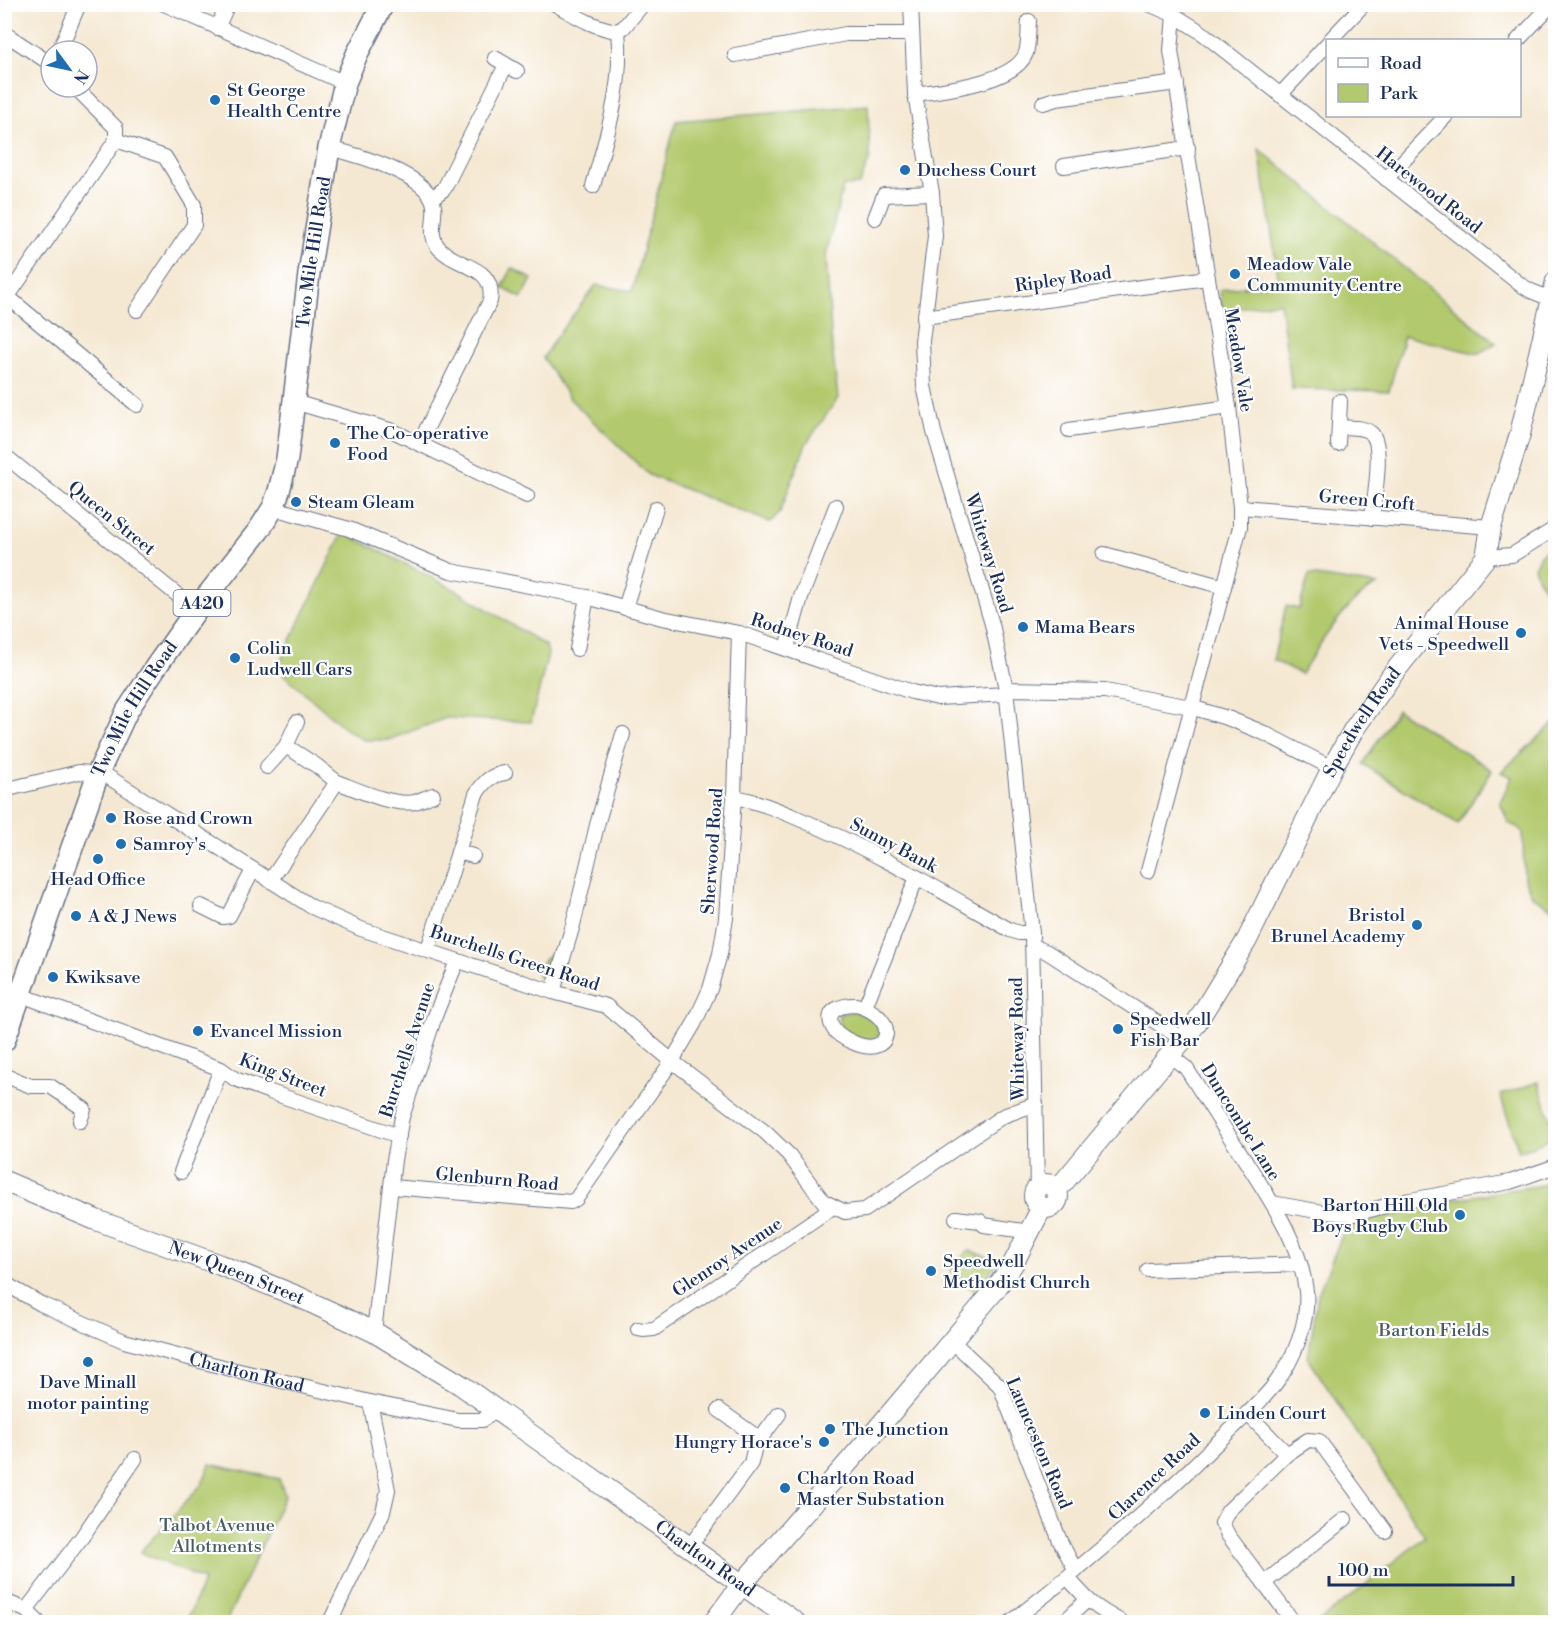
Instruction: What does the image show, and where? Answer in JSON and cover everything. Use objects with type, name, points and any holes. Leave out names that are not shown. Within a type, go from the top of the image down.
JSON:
[{"type":"main road","name":"A420","points":[[329,148],[345,83],[383,4]]},
{"type":"main road","name":"Two Mile Hill Road","points":[[4,1041],[99,772],[127,711],[196,610],[259,530],[273,508],[279,492],[287,459],[309,274],[329,148]]},
{"type":"street","points":[[64,39],[78,4]]},
{"type":"street","points":[[164,4],[345,83]]},
{"type":"street","points":[[218,28],[228,4]]},
{"type":"street","points":[[555,4],[589,24],[602,29],[618,31],[624,27],[642,4]]},
{"type":"street","name":"Whiteway Road","points":[[911,4],[915,94],[932,194],[935,236],[924,317],[922,365],[928,411],[992,624],[1006,691],[1033,940],[1036,1104],[1046,1188]]},
{"type":"street","name":"Harewood Road","points":[[1149,4],[1178,10],[1201,33],[1521,285],[1531,291],[1553,290]]},
{"type":"street","points":[[1332,39],[1364,4]]},
{"type":"street","points":[[1519,39],[1552,4]]},
{"type":"street","name":"Meadow Vale","points":[[1148,871],[1240,527],[1240,507],[1229,407],[1171,51],[1178,10]]},
{"type":"street","points":[[915,94],[985,82],[1010,70],[1023,60],[1026,54],[1029,21]]},
{"type":"street","points":[[594,186],[614,107],[621,54],[618,31]]},
{"type":"street","points":[[4,33],[39,56]]},
{"type":"street","points":[[735,55],[846,34],[912,34]]},
{"type":"street","points":[[1280,94],[1326,45]]},
{"type":"street","points":[[432,198],[444,189],[506,65]]},
{"type":"street","points":[[1043,103],[1056,99],[1177,83]]},
{"type":"street","points":[[87,99],[116,128],[116,140],[6,299],[137,405]]},
{"type":"street","points":[[1386,179],[1445,117]]},
{"type":"street","points":[[116,140],[165,157],[194,206],[194,225],[137,310]]},
{"type":"street","points":[[329,148],[367,157],[422,187],[432,198],[434,207],[431,225],[435,242],[449,256],[480,272],[490,285],[490,301],[419,444]]},
{"type":"street","points":[[1064,166],[1188,148]]},
{"type":"street","points":[[875,218],[884,195],[932,194]]},
{"type":"street","name":"Ripley Road","points":[[924,317],[1207,278]]},
{"type":"street","name":"Speedwell Road","points":[[1046,1188],[1063,1183],[1189,1033],[1247,940],[1332,768],[1354,729],[1380,690],[1486,557],[1491,527],[1520,434],[1553,290]]},
{"type":"street","points":[[1338,444],[1340,401]]},
{"type":"street","points":[[294,402],[393,431],[527,496]]},
{"type":"street","points":[[1069,430],[1229,407]]},
{"type":"street","points":[[1340,427],[1363,428],[1372,434],[1376,443],[1377,459],[1372,518]]},
{"type":"street","name":"Queen Street","points":[[4,455],[196,610]]},
{"type":"street","points":[[787,648],[801,597],[836,506]]},
{"type":"street","name":"Green Croft","points":[[1240,507],[1491,527]]},
{"type":"street","name":"Rodney Road","points":[[273,508],[359,533],[451,571],[587,597],[662,618],[740,633],[912,692],[938,698],[1006,691],[1105,691],[1191,707],[1230,719],[1264,733],[1332,768]]},
{"type":"street","points":[[625,608],[656,508]]},
{"type":"street","points":[[1486,557],[1512,555],[1556,528]]},
{"type":"street","points":[[1104,554],[1224,588]]},
{"type":"street","points":[[577,649],[587,597]]},
{"type":"street","name":"Sherwood Road","points":[[672,1061],[694,1024],[710,989],[720,954],[726,918],[734,797],[740,633]]},
{"type":"street","points":[[267,767],[286,746],[297,722]]},
{"type":"street","points":[[553,992],[613,793],[623,734]]},
{"type":"street","points":[[286,746],[337,782],[376,796],[396,801],[414,802],[433,795]]},
{"type":"street","points":[[4,790],[79,772],[99,772]]},
{"type":"street","name":"Burchells Green Road","points":[[99,772],[312,907],[361,929],[553,992],[606,1006],[672,1061],[765,1132],[789,1155],[823,1202],[833,1207]]},
{"type":"street","points":[[428,950],[476,794],[485,781],[495,774],[505,773]]},
{"type":"street","points":[[270,881],[337,782]]},
{"type":"street","name":"Sunny Bank","points":[[734,797],[793,816],[845,839],[1010,930],[1033,940],[1047,952],[1189,1033]]},
{"type":"street","points":[[458,852],[473,856]]},
{"type":"street","points":[[201,906],[223,917],[229,916],[253,870]]},
{"type":"street","points":[[865,1007],[917,877]]},
{"type":"street","name":"Burchells Avenue","points":[[392,1188],[394,1160],[412,1083],[457,961]]},
{"type":"street","name":"King Street","points":[[21,995],[222,1069],[235,1079],[399,1136]]},
{"type":"street","name":"Speedwell Road","points":[[1114,1123],[1164,1077],[1184,1051],[1189,1033]]},
{"type":"street","name":"Glenburn Road","points":[[392,1188],[571,1202],[576,1199],[672,1061]]},
{"type":"street","name":"Duncombe Lane","points":[[1177,1061],[1186,1068],[1272,1203],[1322,1212],[1354,1214],[1410,1200],[1510,1182],[1556,1166]]},
{"type":"street","points":[[182,1172],[222,1069]]},
{"type":"street","points":[[4,1075],[31,1086],[50,1086],[84,1109],[80,1121]]},
{"type":"street","points":[[833,1207],[845,1212],[865,1210],[1003,1116],[1036,1104]]},
{"type":"street","name":"New Queen Street","points":[[4,1181],[96,1220],[220,1265],[298,1297],[374,1332],[461,1385]]},
{"type":"street","points":[[374,1332],[392,1188]]},
{"type":"street","name":"Speedwell Road","points":[[714,1623],[742,1584],[995,1290],[1013,1264],[1042,1207],[1052,1206],[1055,1203],[1057,1194],[1046,1188]]},
{"type":"street","name":"Clarence Road","points":[[1011,1623],[1152,1506],[1275,1383],[1295,1349],[1305,1311],[1306,1292],[1292,1238],[1272,1203]]},
{"type":"street","name":"Glenroy Avenue","points":[[638,1329],[654,1329],[833,1207]]},
{"type":"street","points":[[956,1218],[1030,1232]]},
{"type":"street","points":[[1148,1270],[1300,1264]]},
{"type":"street","name":"Charlton Road","points":[[4,1283],[41,1304],[124,1341],[231,1369],[458,1420],[482,1420],[497,1410]]},
{"type":"street","name":"Launceston Road","points":[[952,1342],[1000,1386],[1072,1574],[1087,1600],[1100,1611],[1122,1623]]},
{"type":"street","name":"Charlton Road","points":[[461,1385],[795,1623]]},
{"type":"street","points":[[330,1623],[387,1501],[388,1490],[370,1402]]},
{"type":"street","points":[[719,1410],[760,1439]]},
{"type":"street","points":[[1247,1413],[1287,1454]]},
{"type":"street","points":[[690,1546],[751,1463],[755,1446],[779,1414]]},
{"type":"street","points":[[1289,1616],[1228,1535],[1222,1522],[1228,1511],[1287,1454],[1308,1440],[1319,1441],[1385,1531]]},
{"type":"street","points":[[26,1610],[82,1537],[135,1459]]},
{"type":"street","points":[[1264,1583],[1345,1519]]},
{"type":"street","points":[[4,1600],[26,1610],[38,1623]]},
{"type":"street","points":[[1064,1623],[1087,1600]]},
{"type":"green space","points":[[868,105],[870,158],[859,185],[843,186],[826,255],[838,398],[806,444],[780,512],[770,522],[649,475],[570,399],[543,358],[596,285],[632,291],[676,121]]},
{"type":"green space","points":[[1259,149],[1496,343],[1478,354],[1404,336],[1389,391],[1292,389],[1280,302],[1222,310],[1220,290],[1279,282]]},
{"type":"green space","points":[[512,268],[532,279],[522,298],[502,288]]},
{"type":"green space","points":[[343,532],[456,590],[546,646],[548,654],[531,722],[446,718],[388,740],[364,740],[347,730],[277,669]]},
{"type":"green space","points":[[1555,543],[1555,602],[1538,579],[1534,567],[1540,555]]},
{"type":"green space","points":[[1309,575],[1377,585],[1354,601],[1344,612],[1301,674],[1273,660],[1286,606],[1299,609]]},
{"type":"green space","points":[[1397,710],[1492,770],[1458,824],[1363,764]]},
{"type":"green space","points":[[1555,722],[1555,910],[1533,897],[1524,879],[1523,832],[1508,822],[1500,802],[1512,777],[1501,772]]},
{"type":"green space","points":[[560,947],[551,974],[545,979],[537,977],[543,961]]},
{"type":"green space","points":[[855,1011],[876,1022],[880,1031],[877,1037],[858,1038],[839,1025],[839,1014]]},
{"type":"green space","points":[[1538,1082],[1555,1138],[1519,1151],[1500,1095]]},
{"type":"green space","name":"Barton Fields","points":[[1555,1181],[1555,1615],[1546,1622],[1319,1622],[1425,1537],[1308,1358],[1318,1294],[1348,1221],[1430,1203]]},
{"type":"green space","points":[[967,1251],[998,1261],[976,1293],[951,1271]]},
{"type":"green space","name":"Talbot Avenue Allotments","points":[[210,1464],[279,1479],[285,1495],[226,1622],[186,1622],[204,1580],[140,1552],[202,1484]]},
{"type":"place","name":"St George Health Centre","points":[[215,100]]},
{"type":"place","name":"Duchess Court","points":[[905,170]]},
{"type":"place","name":"Meadow Vale Community Centre","points":[[1235,274]]},
{"type":"place","name":"The Co-operative Food","points":[[335,443]]},
{"type":"place","name":"Steam Gleam","points":[[296,502]]},
{"type":"place","name":"Mama Bears","points":[[1023,627]]},
{"type":"place","name":"Animal House Vets - Speedwell","points":[[1521,633]]},
{"type":"place","name":"Colin Ludwell Cars","points":[[235,658]]},
{"type":"place","name":"Rose and Crown","points":[[111,818]]},
{"type":"place","name":"Samroy's","points":[[121,844]]},
{"type":"place","name":"Head Office","points":[[98,859]]},
{"type":"place","name":"A & J News","points":[[76,916]]},
{"type":"place","name":"Bristol Brunel Academy","points":[[1417,925]]},
{"type":"place","name":"Kwiksave","points":[[53,977]]},
{"type":"place","name":"Speedwell Fish Bar","points":[[1118,1029]]},
{"type":"place","name":"Evancel Mission","points":[[198,1031]]},
{"type":"place","name":"Barton Hill Old Boys Rugby Club","points":[[1460,1215]]},
{"type":"place","name":"Speedwell Methodist Church","points":[[931,1271]]},
{"type":"place","name":"Dave Minall motor painting","points":[[88,1362]]},
{"type":"place","name":"Linden Court","points":[[1205,1413]]},
{"type":"place","name":"The Junction","points":[[830,1429]]},
{"type":"place","name":"Hungry Horace's","points":[[824,1442]]},
{"type":"place","name":"Charlton Road Master Substation","points":[[785,1488]]}]
